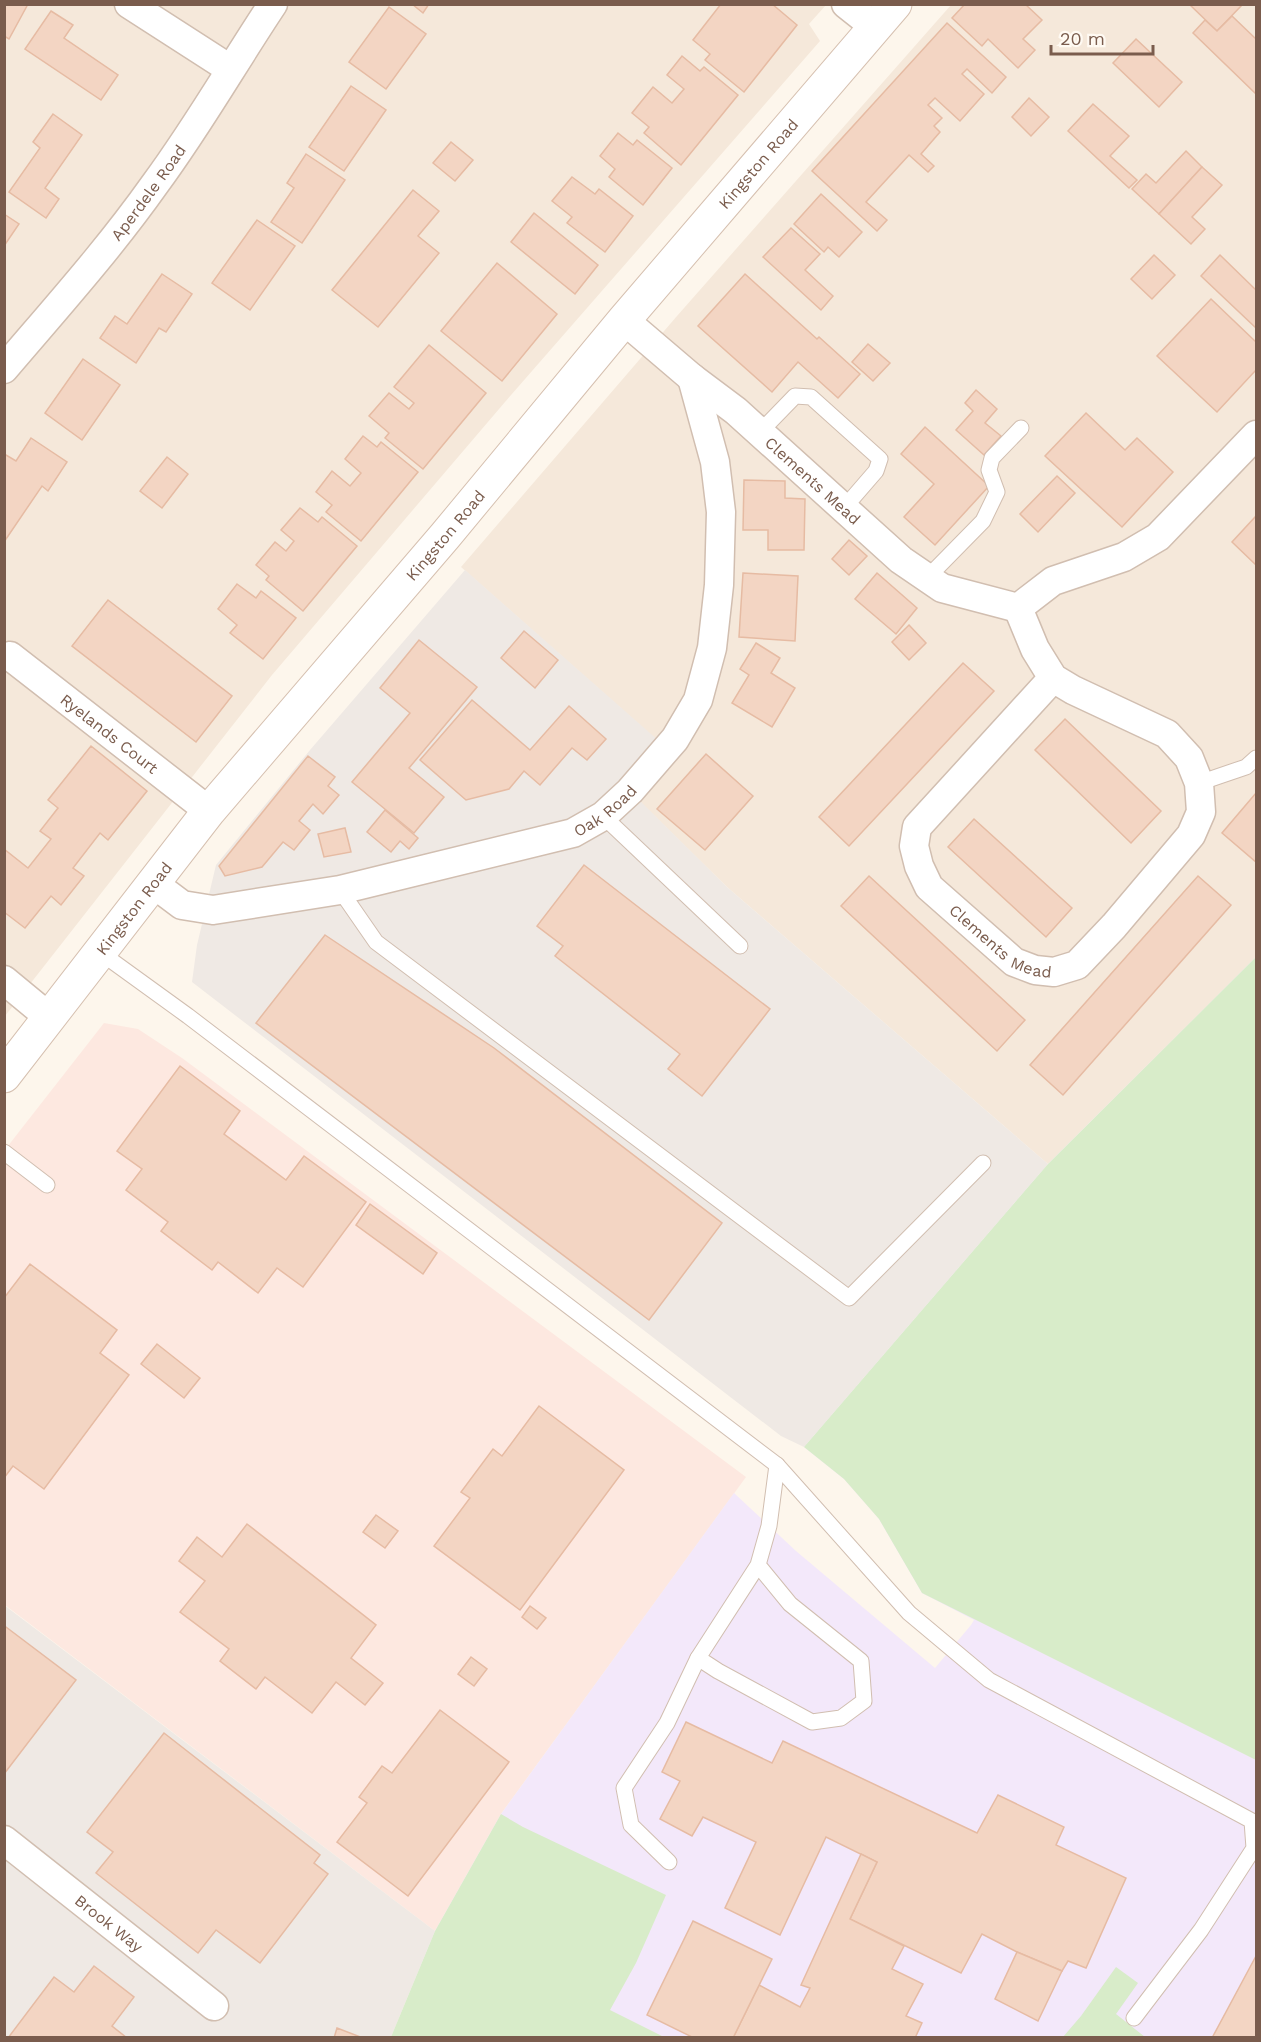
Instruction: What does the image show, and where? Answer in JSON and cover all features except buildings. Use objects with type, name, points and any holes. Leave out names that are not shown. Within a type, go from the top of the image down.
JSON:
[{"type":"main road","name":"Kingston Road","points":[[4,1076],[209,811],[452,527],[624,320],[885,16]]},
{"type":"street","points":[[129,4],[230,69]]},
{"type":"street","name":"Aperdele Road","points":[[4,369],[113,239],[154,186],[198,125],[230,69],[273,4]]},
{"type":"street","points":[[846,4],[885,16]]},
{"type":"street","name":"Clements Mead","points":[[624,320],[692,378],[736,411],[901,560],[942,588],[1018,608],[1035,649],[1053,678],[1073,690],[1167,734],[1190,758],[1199,783],[1201,812],[1191,835],[1114,926],[1077,965],[1054,972],[1035,970],[1014,962],[929,887],[919,866],[914,846],[916,827],[1053,678]]},
{"type":"street","name":"Oak Road","points":[[154,884],[182,905],[213,910],[340,890],[573,833],[603,816],[630,791],[675,739],[698,700],[712,648],[719,585],[721,512],[715,462],[692,378]]},
{"type":"street","points":[[1018,608],[1053,581],[1124,557],[1158,537],[1257,435]]},
{"type":"street","name":"Ryelands Court","points":[[10,656],[209,811]]},
{"type":"street","points":[[4,980],[50,1018]]},
{"type":"street","name":"Brook Way","points":[[4,1840],[214,2006]]},
{"type":"lane","points":[[760,432],[795,396],[811,397],[880,459],[876,471],[844,508]]},
{"type":"lane","points":[[927,578],[983,520],[997,492],[988,470],[992,458],[1021,428]]},
{"type":"lane","points":[[1199,783],[1246,767],[1257,758]]},
{"type":"lane","points":[[603,816],[740,946]]},
{"type":"lane","points":[[340,890],[376,942],[849,1298],[983,1163]]},
{"type":"lane","points":[[101,953],[188,1016],[777,1465],[909,1613],[989,1680],[1252,1821],[1254,1848],[1200,1930],[1134,2018]]},
{"type":"lane","points":[[4,1152],[46,1185]]},
{"type":"lane","points":[[669,1862],[631,1826],[624,1788],[668,1723],[698,1658],[758,1565],[769,1526],[777,1465]]},
{"type":"lane","points":[[698,1658],[812,1722],[841,1718],[864,1701],[861,1661],[790,1604],[758,1565]]},
{"type":"shaded area","points":[[5,5],[826,5],[809,24],[820,41],[505,402],[272,675],[5,1016]]},
{"type":"shaded area","points":[[951,5],[1256,5],[1256,957],[1048,1164],[727,887],[630,792],[667,749],[461,567],[677,316]]},
{"type":"shaded area","points":[[465,570],[668,749],[631,792],[727,887],[1048,1164],[804,1447],[781,1436],[192,982],[197,945],[216,865],[310,750]]},
{"type":"shaded area","points":[[1256,957],[1256,2037],[391,2038],[435,1931],[501,1814],[734,1493],[796,1551],[935,1668],[971,1625],[974,1620],[922,1593],[879,1519],[844,1479],[804,1447],[1048,1164]]},
{"type":"shaded area","points":[[104,1023],[138,1029],[182,1058],[746,1477],[501,1814],[435,1931],[5,1605],[4,1151]]},
{"type":"shaded area","points":[[4,1605],[435,1931],[391,2037],[5,2037]]},
{"type":"green space","points":[[1256,957],[1256,1760],[922,1593],[879,1519],[844,1479],[804,1447],[1048,1164]]},
{"type":"green space","points":[[501,1814],[523,1827],[666,1895],[636,1963],[610,2010],[664,2037],[391,2037],[435,1931]]},
{"type":"green space","points":[[1116,1967],[1138,1983],[1116,2014],[1145,2037],[1063,2037],[1081,2016]]}]
